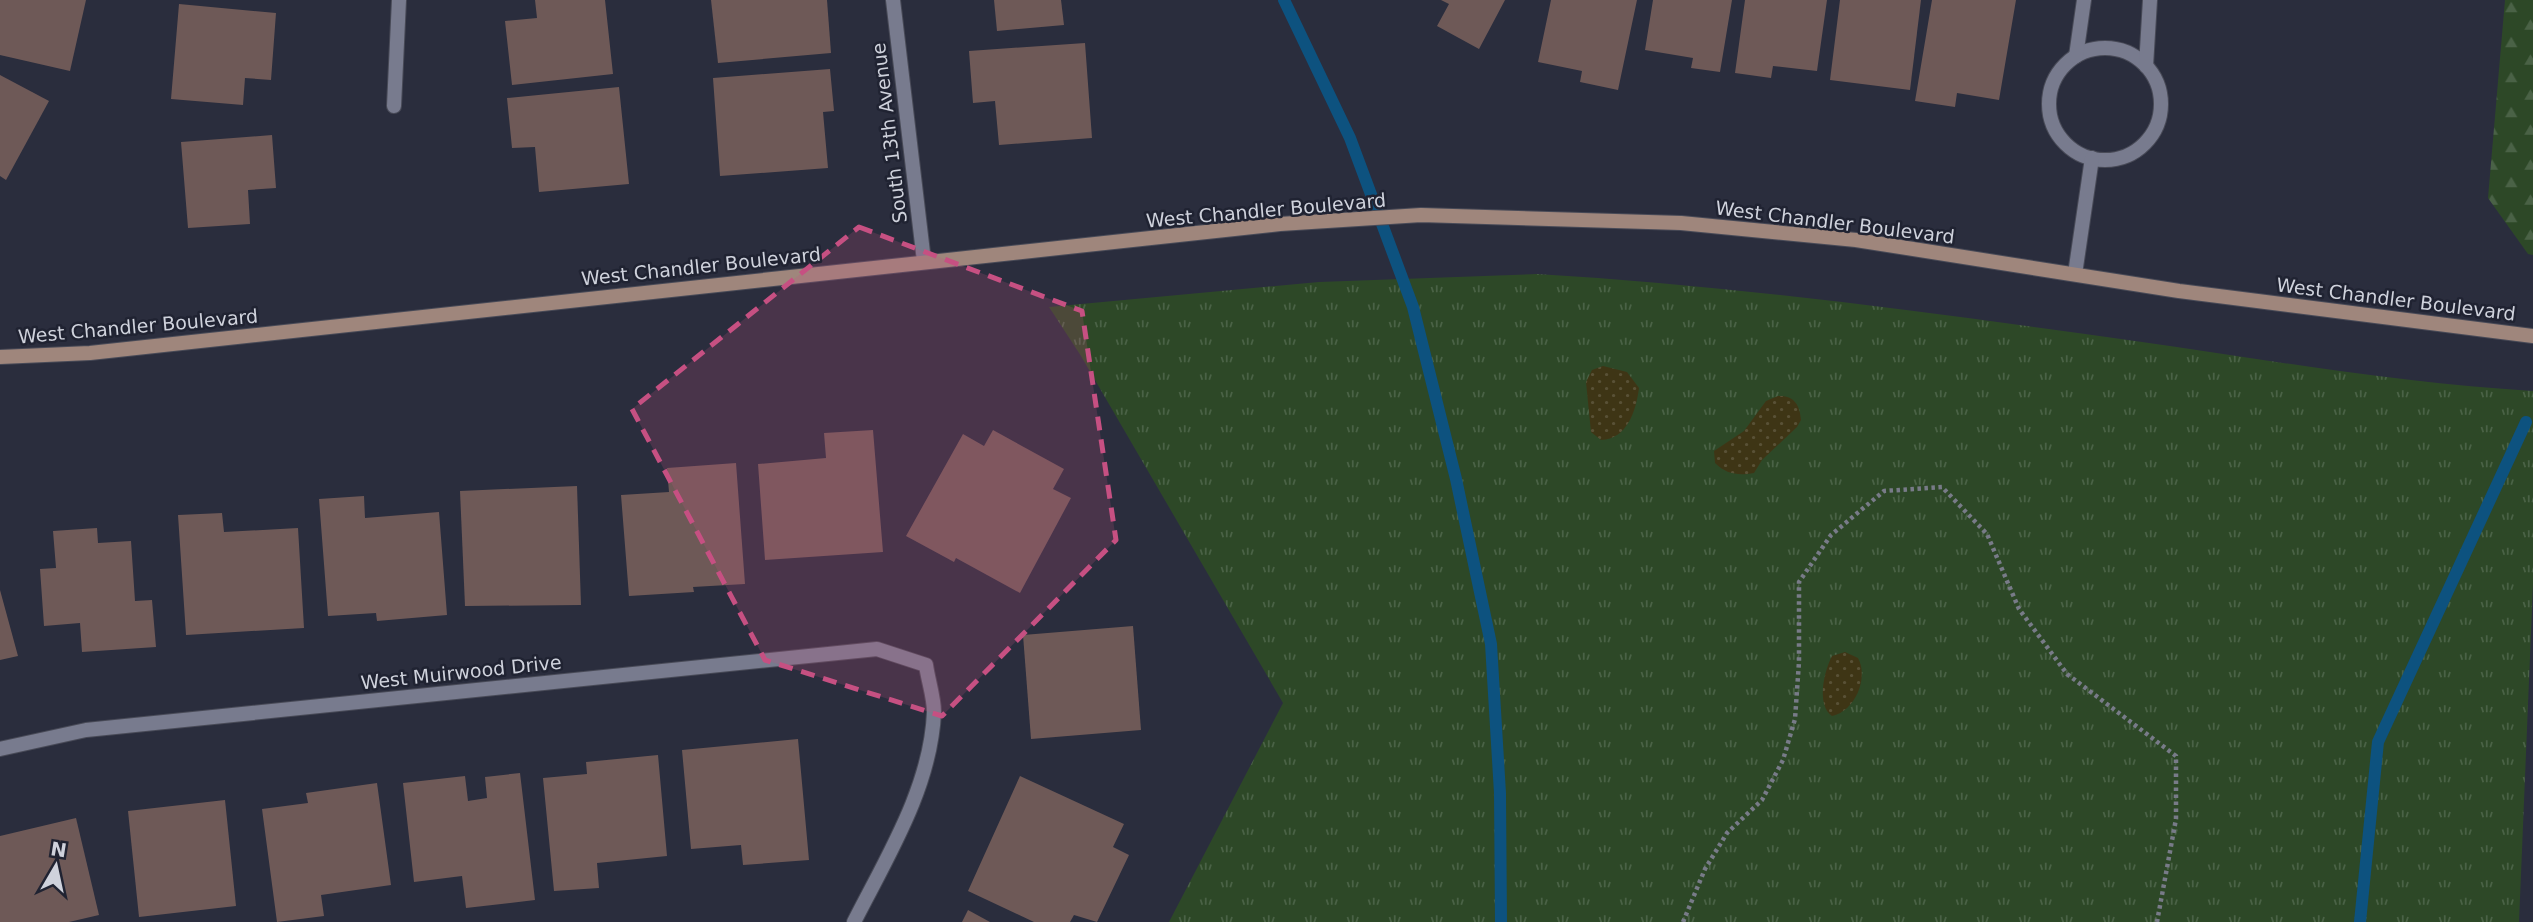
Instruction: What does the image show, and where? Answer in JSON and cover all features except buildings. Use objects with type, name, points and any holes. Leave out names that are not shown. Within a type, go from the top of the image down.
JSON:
[{"type":"main road","name":"West Chandler Boulevard","points":[[0,358],[90,353],[924,261],[1311,222],[1421,215],[1681,223],[1856,240],[2179,292],[2530,335]]},
{"type":"street","points":[[394,106],[399,0]]},
{"type":"street","name":"South 13th Avenue","points":[[893,0],[924,261]]},
{"type":"street","points":[[2077,56],[2084,0]]},
{"type":"street","points":[[2146,65],[2150,0]]},
{"type":"street","points":[[2091,50],[2120,50],[2146,65],[2156,80],[2162,98],[2161,116],[2154,132],[2143,146],[2127,156],[2109,160],[2076,152],[2063,141],[2050,113],[2049,96],[2054,80],[2077,56],[2091,50]]},
{"type":"street","points":[[2075,274],[2092,158]]},
{"type":"street","name":"West Muirwood Drive","points":[[0,749],[86,730],[877,649],[926,664],[934,710],[930,749],[908,814],[853,922]]},
{"type":"path","points":[[1682,922],[1705,869],[1727,833],[1762,800],[1783,760],[1795,719],[1799,662],[1799,582],[1831,535],[1884,491],[1942,487],[1987,534],[2019,609],[2067,674],[2176,756],[2176,819],[2157,922]]},
{"type":"highlighted area","points":[[859,227],[1082,311],[1116,540],[942,716],[765,660],[632,409]]},
{"type":"green space","points":[[2505,0],[2533,0],[2533,255],[2528,254],[2488,198]]},
{"type":"green space","points":[[1537,274],[1837,302],[2383,377],[2533,391],[2533,584],[2519,922],[1169,922],[1283,703],[1081,356],[1049,307],[1319,282]]},
{"type":"sand","points":[[1603,366],[1627,372],[1639,388],[1633,414],[1624,429],[1617,435],[1601,440],[1591,432],[1586,382],[1592,370]]},
{"type":"sand","points":[[1778,396],[1792,399],[1798,406],[1801,420],[1797,427],[1762,460],[1754,473],[1733,473],[1719,467],[1715,463],[1714,451],[1744,431],[1766,401]]},
{"type":"sand","points":[[1845,652],[1858,658],[1861,684],[1847,708],[1832,716],[1824,704],[1824,679],[1832,656]]},
{"type":"waterway","points":[[1284,0],[1350,138],[1413,307],[1456,479],[1491,644],[1500,793],[1501,922]]},
{"type":"waterway","points":[[2360,922],[2378,742],[2526,422]]}]
